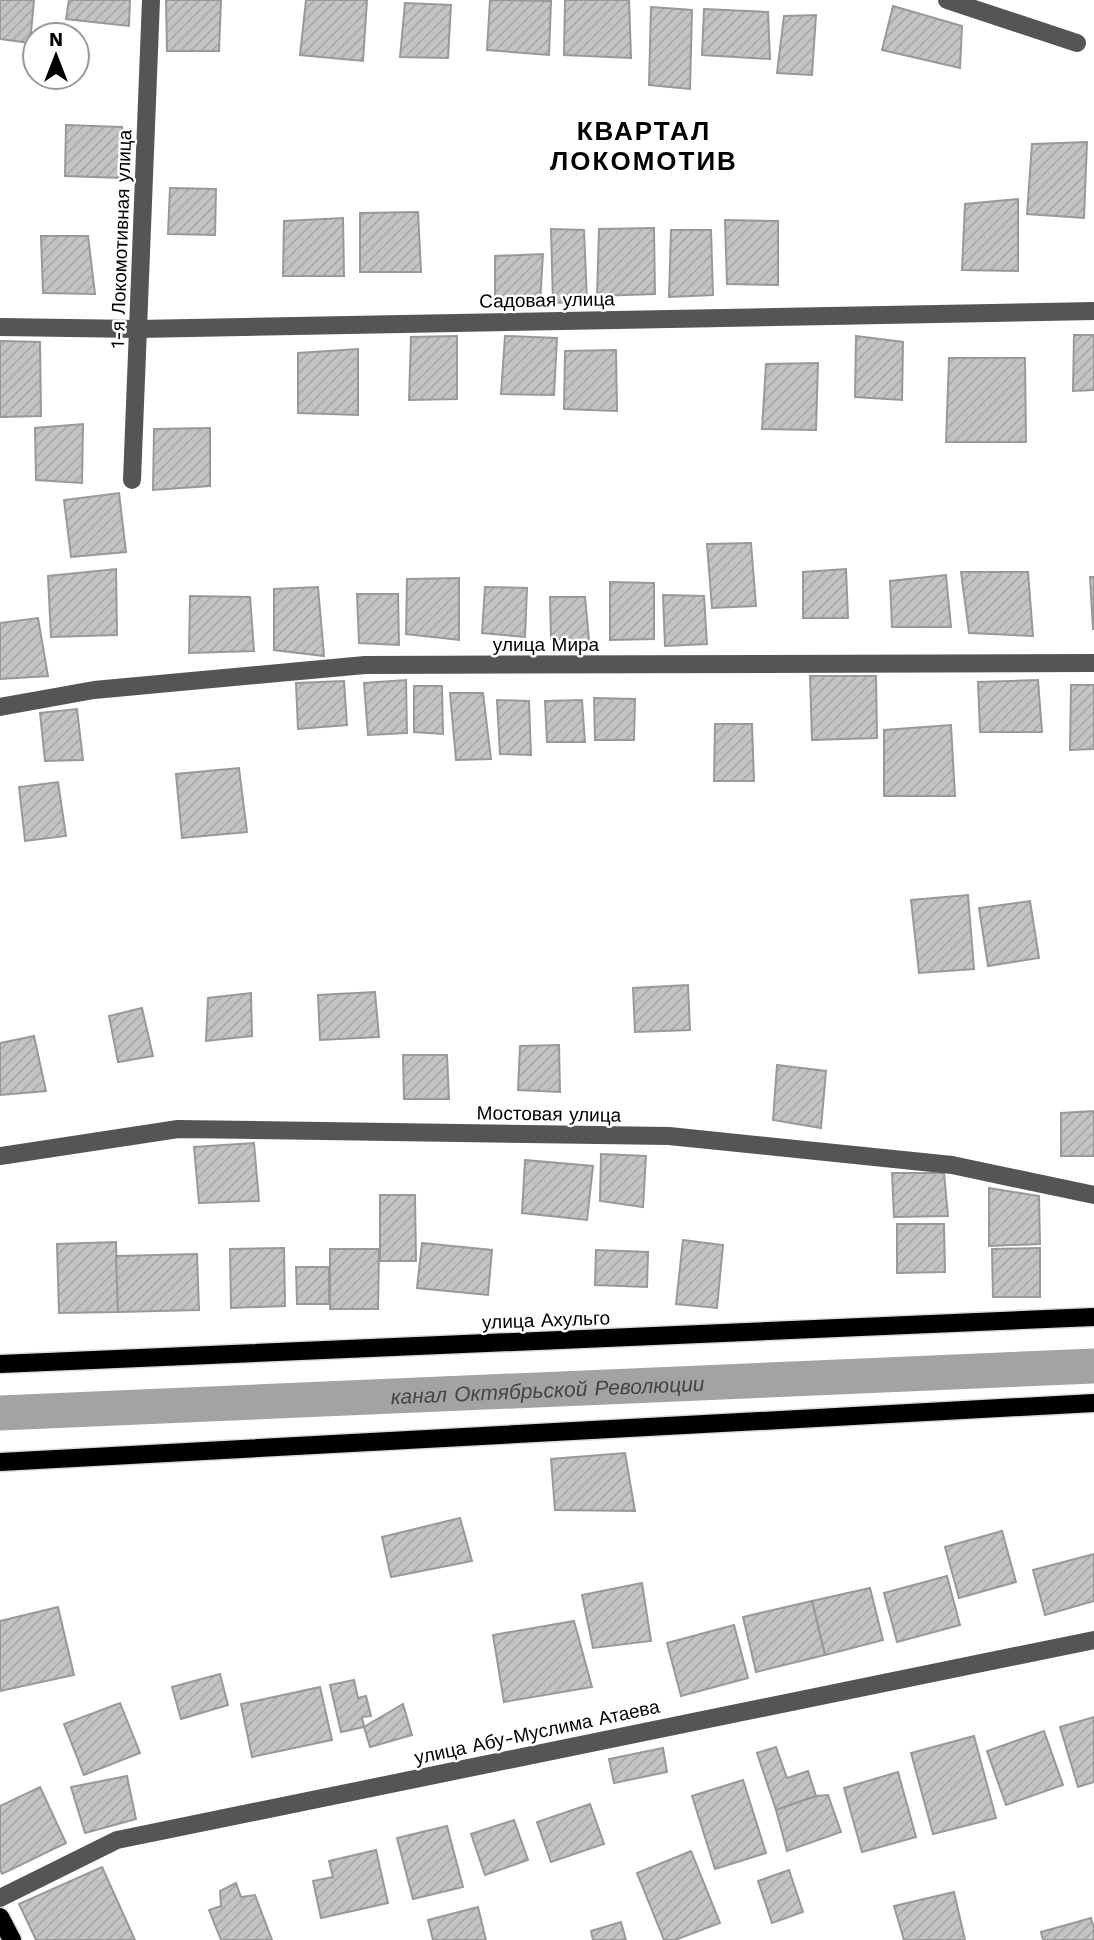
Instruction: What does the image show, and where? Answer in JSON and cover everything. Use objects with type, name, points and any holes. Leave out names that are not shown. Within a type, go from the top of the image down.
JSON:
[{"type":"main road","name":"улица Ахульго","points":[[0,1364],[1094,1317]]},
{"type":"main road","points":[[0,1462],[1094,1403]]},
{"type":"main road","points":[[0,1917],[12,1940]]},
{"type":"street","name":"1-я Локомотивная улица","points":[[132,480],[151,0]]},
{"type":"street","points":[[947,0],[1077,43]]},
{"type":"street","name":"Садовая улица","points":[[0,327],[138,329],[1094,311]]},
{"type":"street","name":"улица Мира","points":[[0,707],[94,690],[365,665],[1094,663]]},
{"type":"street","name":"Мостовая улица","points":[[0,1156],[178,1129],[669,1136],[951,1165],[1094,1195]]},
{"type":"street","name":"улица Абу-Муслима Атаева","points":[[0,1898],[117,1840],[1094,1640]]},
{"type":"building","points":[[0,0],[34,0],[32,21],[21,21],[21,42],[0,39]]},
{"type":"building","points":[[69,0],[130,0],[129,26],[66,19]]},
{"type":"building","points":[[166,0],[221,0],[219,51],[167,51]]},
{"type":"building","points":[[306,0],[367,0],[363,61],[300,55]]},
{"type":"building","points":[[490,0],[551,1],[549,55],[487,50]]},
{"type":"building","points":[[565,0],[629,0],[631,58],[564,55]]},
{"type":"building","points":[[405,3],[451,5],[448,58],[400,57]]},
{"type":"building","points":[[893,6],[962,26],[960,68],[882,50]]},
{"type":"building","points":[[651,7],[692,10],[690,89],[649,85]]},
{"type":"building","points":[[704,9],[768,12],[770,59],[702,55]]},
{"type":"building","points":[[816,15],[812,75],[777,73],[784,16]]},
{"type":"building","points":[[66,125],[122,127],[121,178],[65,176]]},
{"type":"building","points":[[1087,142],[1084,218],[1027,214],[1032,144]]},
{"type":"building","points":[[170,188],[216,189],[215,235],[168,234]]},
{"type":"building","points":[[1018,199],[1018,271],[962,270],[965,204]]},
{"type":"building","points":[[418,212],[421,272],[360,272],[360,213]]},
{"type":"building","points":[[343,218],[344,276],[283,276],[284,221]]},
{"type":"building","points":[[725,220],[778,221],[778,285],[727,284]]},
{"type":"building","points":[[654,228],[655,294],[597,296],[599,229]]},
{"type":"building","points":[[551,229],[584,230],[587,302],[553,303]]},
{"type":"building","points":[[671,230],[711,230],[713,295],[669,297]]},
{"type":"building","points":[[41,236],[88,236],[95,294],[43,293]]},
{"type":"building","points":[[543,254],[540,303],[495,302],[495,256]]},
{"type":"building","points":[[1074,335],[1094,335],[1094,390],[1073,391]]},
{"type":"building","points":[[457,336],[457,399],[409,400],[411,337]]},
{"type":"building","points":[[505,336],[557,338],[554,395],[501,394]]},
{"type":"building","points":[[856,336],[903,342],[902,400],[855,397]]},
{"type":"building","points":[[0,341],[40,342],[41,416],[0,417]]},
{"type":"building","points":[[358,349],[358,415],[298,413],[298,353]]},
{"type":"building","points":[[616,350],[617,411],[564,409],[565,351]]},
{"type":"building","points":[[949,358],[1025,358],[1026,442],[946,442]]},
{"type":"building","points":[[818,363],[816,430],[762,429],[766,364]]},
{"type":"building","points":[[83,424],[82,483],[36,480],[35,428]]},
{"type":"building","points":[[210,428],[210,486],[153,490],[154,429]]},
{"type":"building","points":[[119,493],[126,552],[71,557],[64,500]]},
{"type":"building","points":[[751,543],[756,606],[712,608],[707,544]]},
{"type":"building","points":[[116,569],[117,635],[51,637],[48,576]]},
{"type":"building","points":[[846,569],[848,618],[803,618],[803,572]]},
{"type":"building","points":[[961,572],[1028,572],[1033,636],[969,633]]},
{"type":"building","points":[[946,575],[951,627],[892,627],[890,581]]},
{"type":"building","points":[[1090,577],[1094,577],[1094,629],[1093,629]]},
{"type":"building","points":[[459,578],[459,640],[406,634],[407,579]]},
{"type":"building","points":[[610,582],[654,583],[654,639],[610,640]]},
{"type":"building","points":[[318,587],[324,656],[274,650],[274,589]]},
{"type":"building","points":[[485,587],[527,588],[525,637],[482,633]]},
{"type":"building","points":[[357,594],[398,594],[399,645],[359,643]]},
{"type":"building","points":[[663,595],[704,596],[707,644],[665,646]]},
{"type":"building","points":[[190,596],[250,597],[254,651],[189,653]]},
{"type":"building","points":[[550,597],[585,597],[589,640],[551,639]]},
{"type":"building","points":[[38,618],[48,676],[0,679],[0,623]]},
{"type":"building","points":[[810,676],[876,676],[877,738],[812,740]]},
{"type":"building","points":[[406,680],[407,733],[368,735],[364,683]]},
{"type":"building","points":[[1038,680],[1042,732],[980,732],[978,682]]},
{"type":"building","points":[[344,681],[347,725],[298,729],[296,683]]},
{"type":"building","points":[[1071,685],[1094,685],[1094,749],[1070,750]]},
{"type":"building","points":[[414,686],[442,686],[443,734],[414,732]]},
{"type":"building","points":[[450,693],[483,693],[491,759],[456,760]]},
{"type":"building","points":[[594,698],[635,699],[634,740],[595,740]]},
{"type":"building","points":[[497,700],[529,701],[531,755],[500,754]]},
{"type":"building","points":[[582,700],[585,742],[547,742],[545,701]]},
{"type":"building","points":[[77,709],[83,760],[45,761],[40,713]]},
{"type":"building","points":[[715,724],[752,724],[754,781],[714,781]]},
{"type":"building","points":[[951,725],[955,796],[884,796],[884,730]]},
{"type":"building","points":[[239,768],[247,832],[182,838],[176,774]]},
{"type":"building","points":[[58,782],[66,836],[25,841],[19,787]]},
{"type":"building","points":[[968,895],[974,969],[919,973],[911,900]]},
{"type":"building","points":[[1030,901],[1039,958],[988,966],[979,908]]},
{"type":"building","points":[[688,985],[690,1030],[635,1032],[633,988]]},
{"type":"building","points":[[375,992],[379,1037],[320,1040],[318,995]]},
{"type":"building","points":[[251,993],[252,1036],[206,1041],[208,998]]},
{"type":"building","points":[[142,1008],[153,1056],[118,1062],[109,1016]]},
{"type":"building","points":[[34,1036],[46,1091],[0,1095],[0,1043]]},
{"type":"building","points":[[559,1045],[560,1092],[518,1090],[520,1046]]},
{"type":"building","points":[[403,1055],[447,1055],[449,1099],[404,1099]]},
{"type":"building","points":[[777,1065],[826,1071],[821,1128],[773,1120]]},
{"type":"building","points":[[1094,1111],[1094,1156],[1061,1156],[1061,1113]]},
{"type":"building","points":[[254,1143],[259,1201],[199,1203],[194,1147]]},
{"type":"building","points":[[601,1154],[646,1156],[643,1207],[600,1201]]},
{"type":"building","points":[[525,1160],[593,1166],[587,1220],[522,1213]]},
{"type":"building","points":[[892,1173],[944,1173],[948,1216],[894,1217]]},
{"type":"building","points":[[989,1188],[1039,1196],[1040,1244],[989,1246]]},
{"type":"building","points":[[380,1195],[415,1195],[416,1261],[380,1261]]},
{"type":"building","points":[[897,1224],[944,1224],[945,1272],[897,1273]]},
{"type":"building","points":[[683,1240],[723,1245],[717,1308],[676,1304]]},
{"type":"building","points":[[116,1242],[118,1312],[59,1313],[57,1244]]},
{"type":"building","points":[[422,1243],[492,1250],[488,1295],[417,1288]]},
{"type":"building","points":[[284,1248],[285,1306],[231,1308],[230,1249]]},
{"type":"building","points":[[1040,1248],[1040,1297],[993,1297],[992,1249]]},
{"type":"building","points":[[330,1249],[379,1249],[378,1309],[330,1309]]},
{"type":"building","points":[[596,1250],[648,1252],[647,1287],[595,1285]]},
{"type":"building","points":[[197,1254],[199,1310],[118,1312],[116,1256]]},
{"type":"building","points":[[296,1267],[329,1267],[329,1304],[297,1304]]},
{"type":"building","points":[[625,1453],[635,1511],[555,1510],[551,1459]]},
{"type":"building","points":[[460,1518],[472,1561],[391,1577],[382,1537]]},
{"type":"building","points":[[1002,1531],[1016,1582],[959,1598],[945,1547]]},
{"type":"building","points":[[1094,1554],[1094,1601],[1045,1615],[1033,1570]]},
{"type":"building","points":[[947,1576],[960,1625],[897,1642],[884,1593]]},
{"type":"building","points":[[642,1583],[651,1641],[593,1648],[582,1595]]},
{"type":"building","points":[[870,1588],[883,1640],[825,1655],[812,1601]]},
{"type":"building","points":[[812,1601],[825,1655],[756,1672],[743,1617]]},
{"type":"building","points":[[58,1607],[74,1675],[0,1691],[0,1621]]},
{"type":"building","points":[[574,1621],[592,1687],[504,1702],[493,1635]]},
{"type":"building","points":[[734,1625],[748,1678],[681,1696],[667,1643]]},
{"type":"building","points":[[220,1674],[228,1705],[181,1719],[172,1687]]},
{"type":"building","points":[[354,1680],[358,1698],[366,1696],[371,1716],[362,1717],[364,1727],[341,1732],[330,1685]]},
{"type":"building","points":[[320,1687],[332,1740],[252,1757],[241,1704]]},
{"type":"building","points":[[120,1703],[140,1753],[84,1775],[64,1724]]},
{"type":"building","points":[[403,1704],[412,1735],[370,1747],[364,1727]]},
{"type":"building","points":[[1094,1717],[1094,1782],[1078,1787],[1060,1727]]},
{"type":"building","points":[[1044,1731],[1063,1785],[1006,1805],[987,1751]]},
{"type":"building","points":[[974,1736],[996,1818],[933,1834],[911,1753]]},
{"type":"building","points":[[776,1747],[787,1778],[808,1771],[816,1796],[776,1810],[757,1753]]},
{"type":"building","points":[[663,1748],[667,1772],[614,1783],[609,1759]]},
{"type":"building","points":[[898,1772],[916,1837],[862,1852],[844,1788]]},
{"type":"building","points":[[127,1776],[136,1819],[85,1833],[71,1787]]},
{"type":"building","points":[[743,1780],[766,1853],[715,1869],[692,1796]]},
{"type":"building","points":[[40,1787],[66,1843],[2,1874],[0,1806]]},
{"type":"building","points":[[828,1795],[841,1832],[787,1851],[776,1810],[816,1796]]},
{"type":"building","points":[[590,1804],[604,1844],[551,1862],[537,1822]]},
{"type":"building","points":[[514,1820],[528,1860],[485,1875],[471,1834]]},
{"type":"building","points":[[447,1826],[463,1887],[413,1899],[397,1838]]},
{"type":"building","points":[[376,1850],[388,1903],[321,1918],[313,1881],[333,1877],[329,1861]]},
{"type":"building","points":[[691,1851],[720,1923],[675,1940],[664,1940],[637,1873]]},
{"type":"building","points":[[102,1867],[135,1940],[36,1940],[19,1904]]},
{"type":"building","points":[[789,1870],[803,1912],[772,1923],[758,1881]]},
{"type":"building","points":[[236,1883],[241,1897],[255,1895],[272,1940],[221,1940],[209,1910],[221,1906],[220,1891]]},
{"type":"building","points":[[954,1892],[965,1940],[904,1940],[894,1906]]},
{"type":"building","points":[[478,1907],[486,1940],[433,1940],[428,1920]]},
{"type":"building","points":[[1091,1918],[1094,1940],[1043,1940],[1041,1932]]},
{"type":"building","points":[[621,1922],[626,1940],[593,1940],[591,1931]]},
{"type":"waterway","name":"канал Октябрьской Революции","points":[[0,1413],[1094,1366]]},
{"type":"district","name":"КВАРТАЛ ЛОКОМОТИВ","points":[[644,146]]}]
